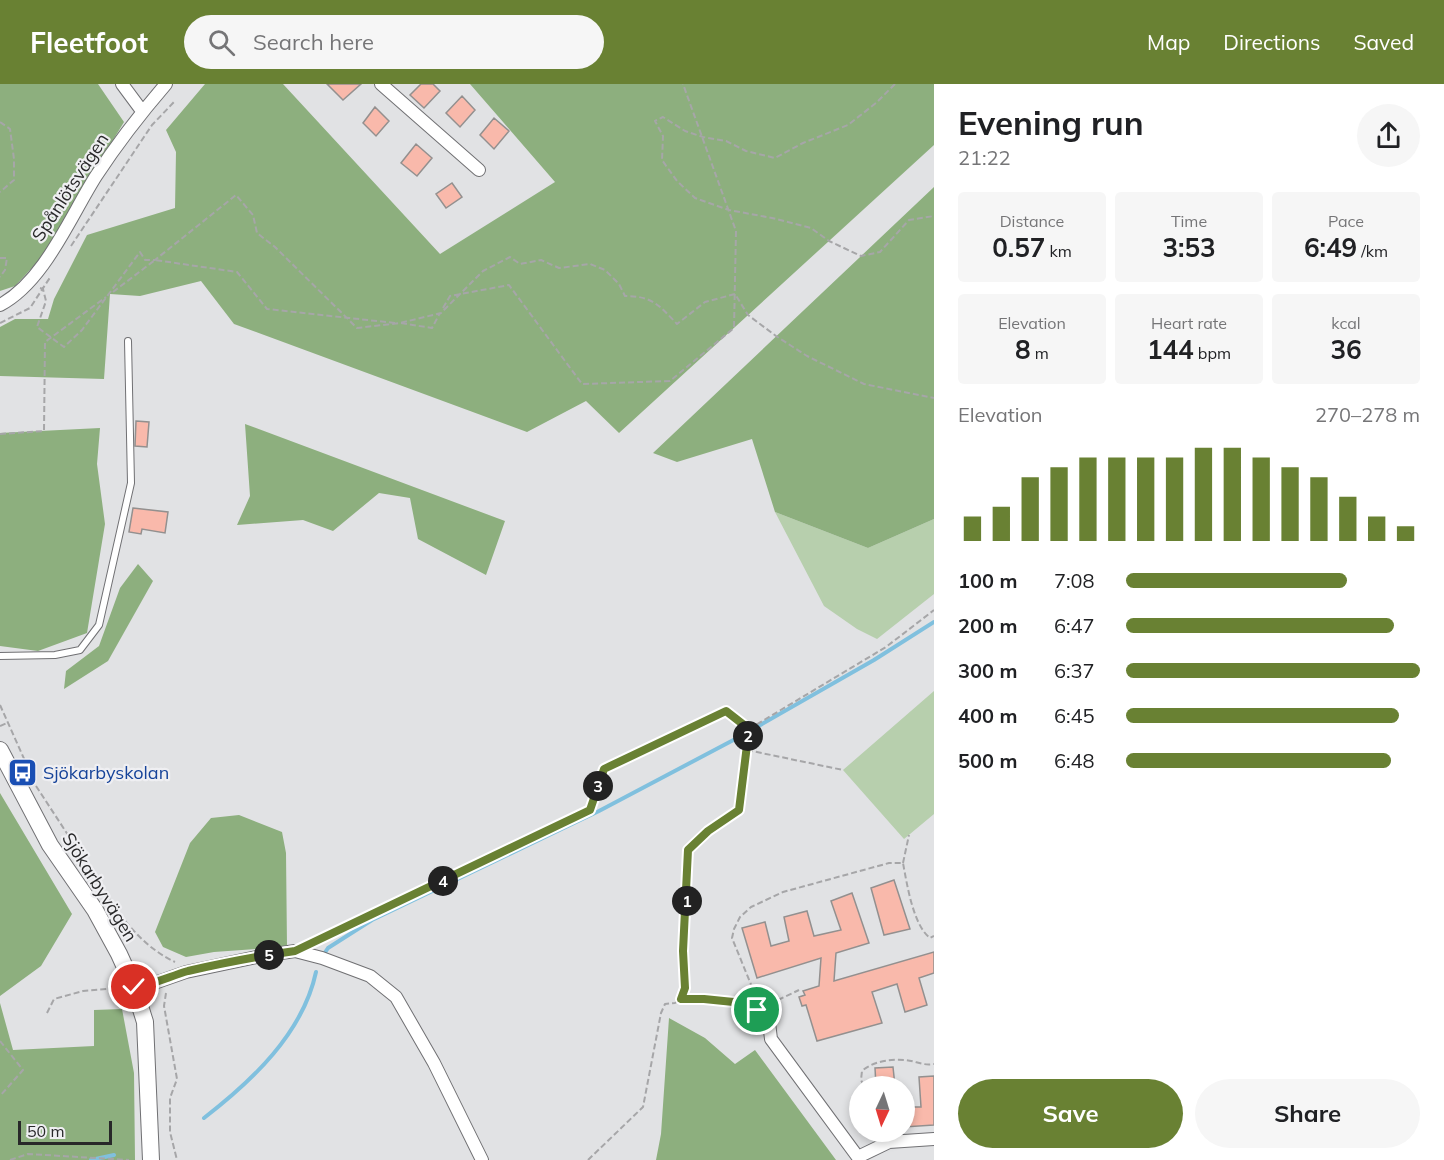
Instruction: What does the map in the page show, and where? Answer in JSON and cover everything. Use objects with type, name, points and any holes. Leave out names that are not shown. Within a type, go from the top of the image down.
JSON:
[{"type":"street","points":[[122,84],[142,111]]},
{"type":"street","name":"Spånlötsvägen","points":[[0,305],[9,300],[39,270],[96,176],[142,111],[166,84]]},
{"type":"street","points":[[381,84],[478,170]]},
{"type":"street","name":"Sjökarbyvägen","points":[[0,750],[50,845],[100,919],[134,987],[145,1022],[151,1160]]},
{"type":"street","points":[[134,987],[146,986],[186,972],[295,951],[350,967],[370,976],[396,997],[434,1063],[482,1160]]},
{"type":"street","points":[[766,1007],[771,1038],[859,1159],[889,1142],[934,1139]]},
{"type":"lane","points":[[0,656],[55,656],[80,650],[99,625],[131,483],[128,341]]},
{"type":"lane","points":[[704,999],[766,1007]]},
{"type":"path","points":[[43,289],[46,302],[38,327],[64,347],[82,330],[140,252],[145,260],[237,272],[267,309],[346,316],[432,328],[450,297],[509,285],[582,384],[670,381],[734,328],[736,231],[683,84]]},
{"type":"path","points":[[895,84],[876,103],[848,125],[803,143],[775,158],[746,151],[726,141],[703,138],[685,131],[663,117],[655,121],[663,136],[662,160],[677,181],[695,198],[729,210],[811,228],[829,241],[861,256],[880,252],[909,220],[934,216]]},
{"type":"path","points":[[68,250],[152,125],[174,102]]},
{"type":"path","points":[[0,122],[10,129],[14,180],[0,192]]},
{"type":"path","points":[[0,434],[44,431],[45,342],[155,260],[236,195],[253,215],[257,233],[275,247],[357,328],[400,323],[441,313]]},
{"type":"path","points":[[459,295],[483,271],[510,257],[520,264],[541,260],[559,268],[590,264],[605,270],[619,284],[625,296],[641,296],[659,305],[677,324],[705,302],[735,294]]},
{"type":"path","points":[[0,258],[7,258],[5,270],[0,277]]},
{"type":"path","points":[[0,323],[30,308],[56,270]]},
{"type":"path","points":[[27,283],[43,289]]},
{"type":"path","points":[[735,294],[748,315],[807,356],[864,384],[934,398]]},
{"type":"path","points":[[749,729],[886,647],[934,610]]},
{"type":"path","points":[[0,705],[30,773]]},
{"type":"path","points":[[295,951],[590,810],[604,769],[726,711],[749,729]]},
{"type":"path","points":[[0,726],[7,723]]},
{"type":"path","points":[[681,999],[685,988],[683,951],[688,850],[708,831],[739,810],[749,729]]},
{"type":"path","points":[[747,750],[843,770]]},
{"type":"path","points":[[35,784],[122,919],[140,939],[159,954],[182,966],[186,972]]},
{"type":"path","points":[[909,835],[903,863],[909,893],[923,933],[930,938],[934,936]]},
{"type":"path","points":[[799,990],[766,1007],[752,987],[732,938],[740,917],[752,907],[783,892],[889,863],[903,863]]},
{"type":"path","points":[[166,979],[164,1006],[177,1079],[170,1098],[170,1132],[177,1160]]},
{"type":"path","points":[[47,1013],[54,999],[83,991],[134,987]]},
{"type":"path","points":[[588,1160],[643,1107],[661,1013],[665,1004],[675,1003],[681,999],[704,999]]},
{"type":"path","points":[[0,1041],[23,1070],[0,1096]]},
{"type":"path","points":[[861,1076],[862,1071],[869,1065],[886,1061],[906,1060],[926,1066],[934,1064]]},
{"type":"path","points":[[10,1160],[28,1154],[129,1160]]},
{"type":"green space","points":[[0,84],[98,84],[124,122],[42,257],[15,286],[0,291]]},
{"type":"green space","points":[[205,84],[283,84],[440,254],[555,182],[470,84],[934,84],[934,145],[619,433],[586,401],[527,432],[234,324],[201,281],[140,296],[110,294],[104,379],[0,376],[0,327],[15,319],[48,319],[54,299],[87,235],[175,208],[176,152],[166,130]]},
{"type":"green space","points":[[934,187],[934,519],[868,548],[775,512],[752,439],[677,462],[653,453]]},
{"type":"green space","points":[[245,424],[505,521],[486,575],[418,539],[410,498],[379,493],[333,531],[303,520],[237,525],[250,496]]},
{"type":"green space","points":[[100,428],[97,464],[105,524],[87,633],[38,651],[0,646],[0,433]]},
{"type":"green space","points":[[775,512],[868,548],[934,519],[934,594],[877,639],[857,629],[824,606]]},
{"type":"green space","points":[[138,564],[153,581],[108,661],[64,689],[66,671],[99,646],[120,588]]},
{"type":"green space","points":[[934,691],[934,814],[904,839],[843,770]]},
{"type":"green space","points":[[0,793],[72,914],[41,966],[0,996]]},
{"type":"green space","points":[[239,815],[282,832],[286,853],[287,947],[214,952],[186,957],[163,947],[155,932],[190,843],[211,818]]},
{"type":"green space","points":[[0,1003],[13,1050],[94,1046],[94,1010],[122,1009],[134,1073],[135,1160],[0,1160]]},
{"type":"green space","points":[[669,1018],[705,1038],[735,1064],[755,1050],[836,1160],[656,1160],[661,1134]]},
{"type":"building","points":[[327,84],[361,84],[343,100]]},
{"type":"building","points":[[421,84],[433,84],[440,91],[424,108],[410,95]]},
{"type":"building","points":[[462,96],[475,110],[460,127],[446,113]]},
{"type":"building","points":[[375,107],[389,121],[376,136],[363,123]]},
{"type":"building","points":[[494,118],[509,131],[494,149],[480,135]]},
{"type":"building","points":[[416,144],[432,158],[417,176],[401,163]]},
{"type":"building","points":[[452,183],[462,197],[446,208],[436,194]]},
{"type":"building","points":[[136,421],[149,422],[147,447],[135,446]]},
{"type":"building","points":[[133,508],[168,512],[165,533],[142,529],[141,534],[129,532]]},
{"type":"building","points":[[894,880],[910,929],[884,935],[871,888]]},
{"type":"building","points":[[852,893],[869,943],[836,953],[834,981],[934,952],[934,973],[919,978],[927,1005],[905,1012],[897,984],[872,992],[882,1023],[817,1041],[806,1005],[802,1006],[799,997],[805,995],[803,991],[819,986],[821,958],[757,978],[742,928],[765,922],[771,946],[789,941],[784,917],[807,911],[814,936],[841,930],[831,901]]},
{"type":"building","points":[[893,1067],[894,1076],[875,1076],[875,1068]]},
{"type":"building","points":[[934,1076],[934,1125],[915,1126],[915,1107],[921,1107],[919,1077]]},
{"type":"waterway","points":[[324,954],[328,948],[372,920],[599,811],[741,736],[874,660],[934,622]]},
{"type":"waterway","points":[[204,1118],[257,1072],[288,1035],[300,1015],[316,972]]},
{"type":"waterway","points":[[91,1160],[114,1155]]},
{"type":"place","name":"Sjökarbyskolan","points":[[22,772]]},
{"type":"route","points":[[134,987],[146,986],[186,972],[295,951],[590,810],[604,769],[726,711],[749,729],[739,810],[708,831],[688,850],[688,894],[683,951],[685,988],[681,999],[763,1005],[757,1010]]}]
